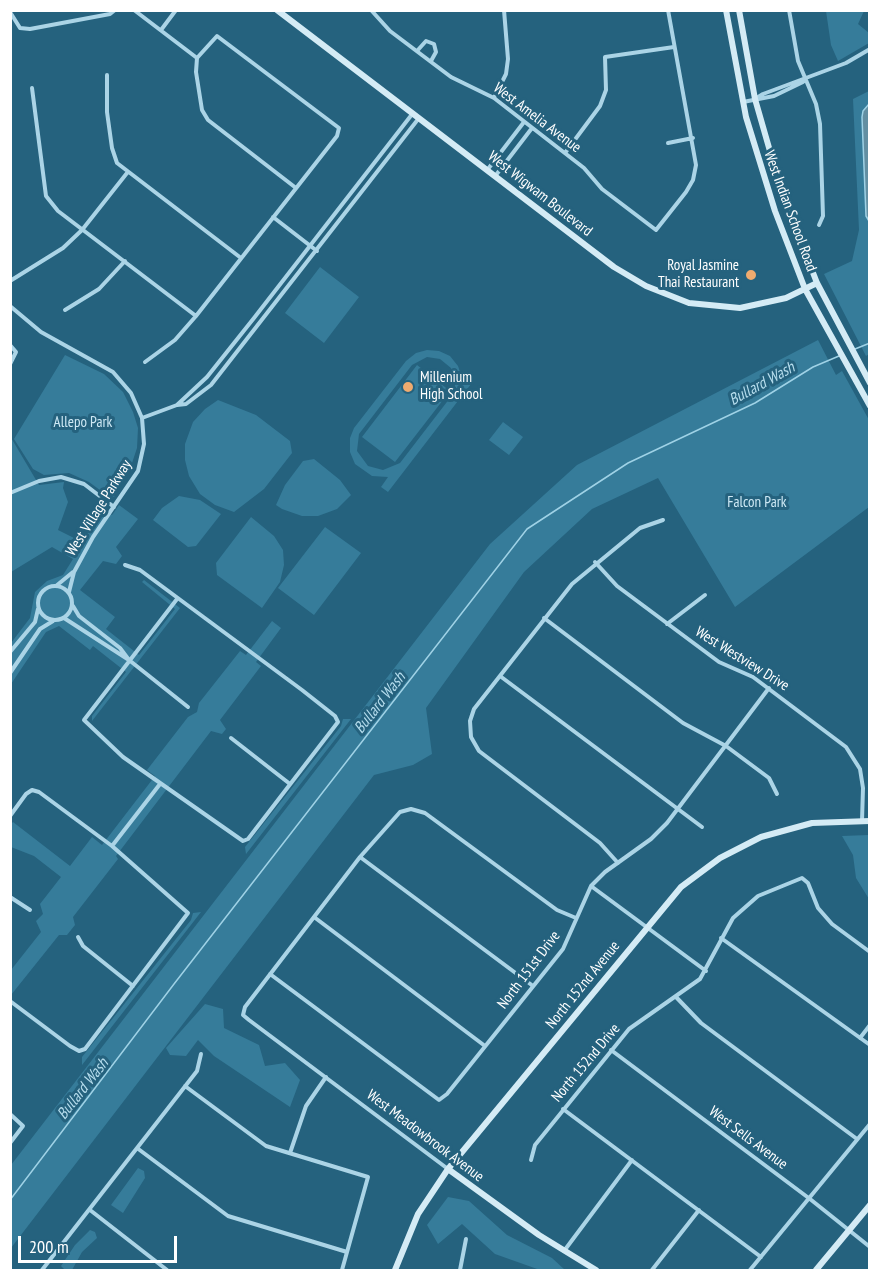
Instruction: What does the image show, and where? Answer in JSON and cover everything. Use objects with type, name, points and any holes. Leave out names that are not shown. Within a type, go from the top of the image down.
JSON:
[{"type":"street","points":[[10,12],[20,28],[30,29],[82,20],[115,10]]},
{"type":"street","points":[[134,10],[197,58]]},
{"type":"street","points":[[161,30],[176,10]]},
{"type":"street","name":"West Wigwam Boulevard","points":[[277,10],[614,267],[669,296],[706,306],[740,308],[765,304],[817,283]]},
{"type":"street","name":"West Amelia Avenue","points":[[371,10],[390,31],[451,77],[494,98],[584,168],[602,189],[657,230],[693,180],[696,165],[693,138]]},
{"type":"street","points":[[494,98],[501,86],[508,59],[504,10]]},
{"type":"street","points":[[668,10],[693,138],[669,143]]},
{"type":"street","name":"West Indian School Road","points":[[726,10],[743,102],[763,175],[805,289],[828,335],[870,406]]},
{"type":"street","name":"West Indian School Road","points":[[739,10],[755,99],[782,193],[817,283],[870,383]]},
{"type":"street","points":[[789,10],[798,61],[820,124],[823,216],[819,225]]},
{"type":"street","points":[[145,362],[175,340],[196,316],[337,136],[339,128],[217,36],[197,58],[196,72],[202,110],[208,120],[296,188]]},
{"type":"street","points":[[417,51],[426,41],[434,44],[436,52],[430,61]]},
{"type":"street","points":[[565,153],[600,106],[606,90],[605,57],[674,47]]},
{"type":"street","points":[[755,99],[780,87],[849,62],[870,49]]},
{"type":"street","points":[[107,75],[107,112],[112,148],[117,163],[127,173],[241,258]]},
{"type":"street","points":[[743,102],[782,93],[806,79]]},
{"type":"street","points":[[780,87],[782,93]]},
{"type":"street","points":[[32,88],[46,196],[58,211],[196,316]]},
{"type":"street","points":[[177,405],[207,377],[416,115]]},
{"type":"street","points":[[142,418],[186,404],[205,390],[317,250],[416,115]]},
{"type":"street","points":[[488,169],[524,122]]},
{"type":"street","points":[[496,176],[532,128]]},
{"type":"street","points":[[10,281],[63,248],[82,230],[127,173]]},
{"type":"street","points":[[273,217],[317,250]]},
{"type":"street","points":[[65,310],[99,289],[125,261]]},
{"type":"street","name":"West Village Parkway","points":[[10,306],[41,332],[112,372],[131,393],[142,418],[144,444],[134,480],[114,507],[74,572],[69,592]]},
{"type":"street","points":[[10,345],[16,352],[10,364]]},
{"type":"street","points":[[224,355],[230,361]]},
{"type":"street","points":[[11,494],[39,481],[61,477],[84,484],[114,507]]},
{"type":"street","points":[[618,863],[600,843],[479,751],[471,737],[470,721],[474,709],[572,584],[595,562],[640,528],[663,520]]},
{"type":"street","name":"West Westview Drive","points":[[595,562],[610,581],[667,624],[719,662],[753,677],[769,688],[851,753],[860,769],[866,821]]},
{"type":"street","points":[[125,565],[140,570],[302,690],[335,716],[339,722],[248,839],[243,841],[123,757],[84,720],[177,599]]},
{"type":"street","name":"West Village Parkway","points":[[56,586],[74,572]]},
{"type":"street","points":[[10,652],[35,622],[42,592],[56,586],[69,592],[79,616],[120,648],[129,660]]},
{"type":"street","points":[[667,624],[705,595]]},
{"type":"street","points":[[10,673],[40,629],[64,618],[73,606]]},
{"type":"street","points":[[38,608],[44,617],[54,621]]},
{"type":"street","points":[[64,618],[129,660],[188,707]]},
{"type":"street","points":[[544,618],[683,723],[726,746],[769,778],[777,794]]},
{"type":"street","points":[[500,676],[702,827]]},
{"type":"street","name":"North 151st Drive","points":[[270,974],[439,1100],[447,1094],[563,949],[591,886],[651,839],[678,809],[769,688]]},
{"type":"street","points":[[231,738],[290,784]]},
{"type":"street","points":[[112,846],[160,784]]},
{"type":"street","points":[[10,816],[32,790],[39,792],[112,846],[188,913],[86,1049],[79,1051],[10,1001]]},
{"type":"street","points":[[270,974],[360,857],[395,816],[411,810],[425,813],[557,910],[576,918]]},
{"type":"street","name":"North 152nd Avenue","points":[[395,1270],[409,1231],[448,1169],[646,927],[689,880],[742,845],[777,831],[812,823],[866,821]]},
{"type":"street","points":[[360,857],[533,986]]},
{"type":"street","name":"North 152nd Drive","points":[[531,1160],[535,1145],[628,1029],[700,979],[733,918],[745,905],[774,888],[802,878],[808,883],[818,908],[832,924],[870,952]]},
{"type":"street","points":[[591,886],[706,970]]},
{"type":"street","points":[[10,897],[30,910]]},
{"type":"street","points":[[314,917],[485,1046]]},
{"type":"street","points":[[78,937],[83,946],[134,986]]},
{"type":"street","points":[[722,938],[870,1045]]},
{"type":"street","name":"West Meadowbrook Avenue","points":[[270,974],[246,1005],[243,1015],[448,1169],[564,1251],[596,1270]]},
{"type":"street","points":[[676,997],[701,1023],[857,1139]]},
{"type":"street","points":[[860,1038],[870,1025]]},
{"type":"street","name":"West Sells Avenue","points":[[611,1050],[810,1199],[870,1247]]},
{"type":"street","points":[[42,1270],[185,1086],[196,1071],[201,1054]]},
{"type":"street","points":[[290,1154],[306,1106],[326,1077]]},
{"type":"street","points":[[185,1086],[254,1139],[290,1154],[368,1177],[342,1270]]},
{"type":"street","points":[[563,1108],[761,1257]]},
{"type":"street","points":[[10,1114],[23,1126],[10,1143]]},
{"type":"street","points":[[750,1270],[870,1124]]},
{"type":"street","points":[[138,1148],[228,1216],[347,1252]]},
{"type":"street","points":[[564,1251],[633,1160]]},
{"type":"street","points":[[816,1270],[870,1205]]},
{"type":"street","points":[[90,1210],[167,1270]]},
{"type":"street","points":[[651,1270],[699,1210]]},
{"type":"street","points":[[460,1270],[465,1258],[466,1239]]},
{"type":"green space","points":[[826,11],[864,11],[858,24],[869,33],[869,43],[838,61],[831,45]]},
{"type":"green space","points":[[869,91],[869,354],[866,356],[824,274],[852,261],[859,230],[853,99]]},
{"type":"green space","points":[[320,267],[359,297],[324,343],[285,313]]},
{"type":"green space","name":"Falcon Park","points":[[818,340],[836,375],[842,371],[869,420],[869,507],[735,607],[658,478],[592,509],[524,572],[426,708],[432,754],[413,765],[374,775],[11,1248],[11,1165],[490,544],[577,465]]},
{"type":"green space","points":[[427,350],[439,351],[450,356],[458,366],[463,381],[465,379],[471,384],[388,492],[381,487],[388,477],[372,476],[355,464],[350,452],[350,438],[354,428],[406,361],[416,353]],"holes":[[[427,357],[440,359],[451,368],[456,380],[453,394],[400,463],[383,470],[368,466],[357,451],[359,434],[412,365]]]},
{"type":"green space","name":"Allepo Park","points":[[65,355],[104,374],[123,392],[133,412],[138,428],[137,448],[132,463],[114,497],[108,496],[89,482],[69,473],[44,475],[33,469],[14,439]]},
{"type":"green space","points":[[417,365],[450,391],[395,462],[362,437]]},
{"type":"green space","points":[[218,400],[256,415],[290,441],[292,453],[264,489],[234,512],[215,505],[200,494],[189,476],[185,460],[185,444],[193,422],[205,409]]},
{"type":"green space","points":[[503,422],[523,437],[509,455],[489,440]]},
{"type":"green space","points":[[10,436],[39,485],[64,482],[63,488],[68,502],[58,530],[82,542],[98,516],[105,510],[112,515],[119,505],[138,519],[116,547],[122,556],[116,564],[103,561],[80,590],[115,617],[106,629],[139,655],[175,609],[142,582],[144,580],[180,608],[92,721],[92,716],[126,672],[93,646],[90,650],[59,626],[46,632],[11,684],[11,643],[30,618],[35,592],[47,581],[63,575],[73,559],[52,547],[11,572]]},
{"type":"green space","points":[[314,459],[340,480],[351,495],[337,509],[318,516],[302,516],[276,505],[285,485],[303,461]]},
{"type":"green space","points":[[179,496],[200,500],[221,514],[196,546],[188,547],[153,520],[162,508]]},
{"type":"green space","points":[[251,517],[274,536],[283,550],[284,565],[280,582],[262,608],[217,575],[216,563]]},
{"type":"green space","points":[[325,527],[361,553],[314,615],[278,588]]},
{"type":"green space","points":[[272,621],[281,628],[256,662],[261,666],[220,720],[226,729],[222,734],[211,731],[116,856],[118,859],[73,917],[75,925],[67,935],[59,935],[11,995],[11,970],[41,932],[36,921],[43,914],[40,904],[61,877],[34,856],[11,847],[10,825],[13,822],[70,866],[92,837],[102,845],[155,776],[147,770],[188,717],[197,712],[199,703],[240,651],[246,655]]},
{"type":"green space","points":[[343,719],[351,719],[246,854],[245,847],[341,726]]},
{"type":"green space","points":[[870,835],[869,899],[856,878],[853,855],[842,836]]},
{"type":"green space","points":[[201,912],[82,1065],[82,1057],[191,920],[193,913]]},
{"type":"green space","points":[[205,1004],[223,1009],[224,1028],[259,1045],[265,1066],[285,1063],[300,1080],[290,1107],[214,1056],[198,1040],[186,1056],[170,1055],[166,1048]]},
{"type":"green space","points":[[138,1168],[144,1171],[145,1178],[123,1213],[111,1205]]},
{"type":"green space","points":[[448,1197],[469,1201],[507,1235],[552,1258],[565,1270],[540,1270],[495,1254],[462,1224],[438,1244],[427,1225]]},
{"type":"green space","points":[[90,1230],[95,1232],[97,1238],[82,1252],[72,1270],[65,1270],[61,1266],[75,1245]]},
{"type":"shaded area","points":[[869,104],[869,221],[866,216],[862,117],[863,111]]},
{"type":"waterway","name":"Bullard Wash","points":[[855,349],[870,343]]},
{"type":"waterway","name":"Bullard Wash","points":[[10,1200],[174,984],[527,529],[628,463],[755,403],[813,367],[839,356]]},
{"type":"place","name":"Royal Jasmine Thai Restaurant","points":[[751,275]]},
{"type":"place","name":"Millenium High School","points":[[408,387]]}]
